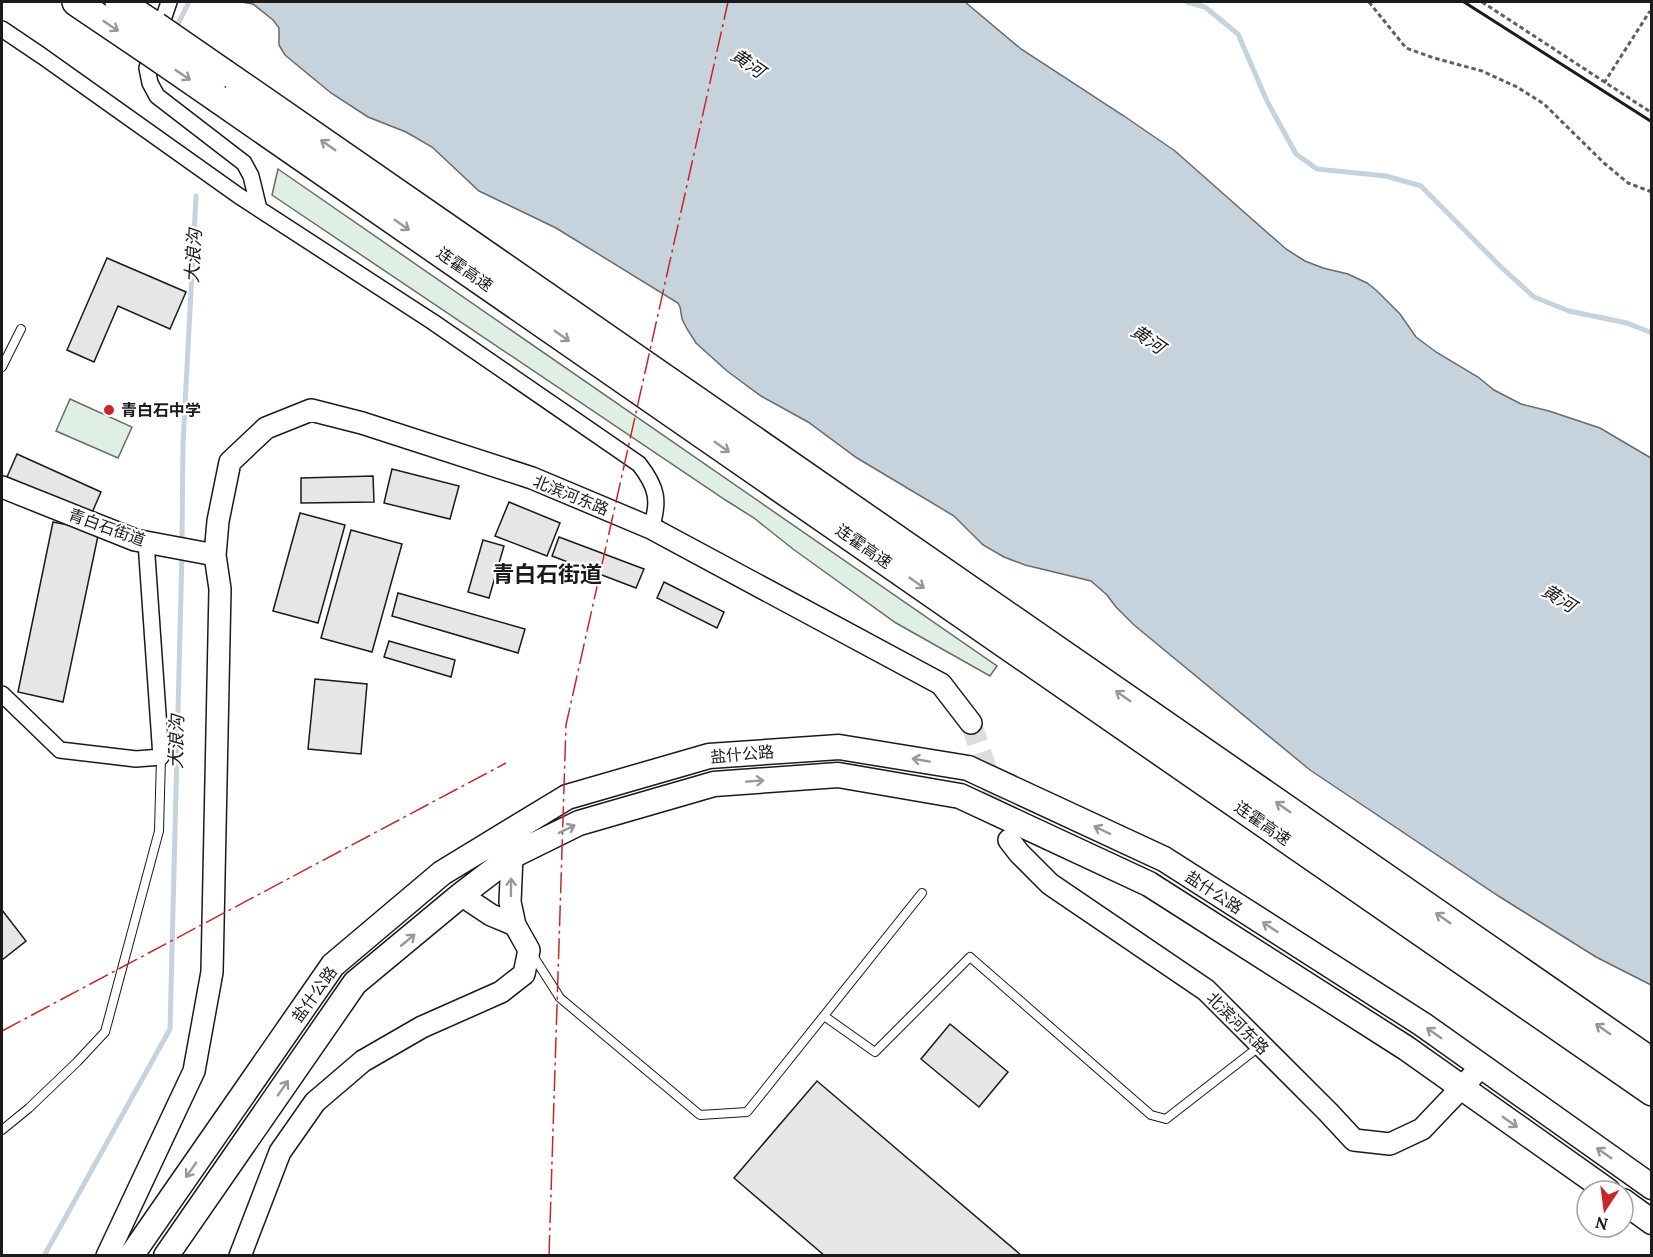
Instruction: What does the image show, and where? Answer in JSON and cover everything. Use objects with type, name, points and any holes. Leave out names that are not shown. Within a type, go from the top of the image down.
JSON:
[{"type":"highway","name":"连霍高速","points":[[76,2],[151,38],[1652,1062]]},
{"type":"highway","name":"连霍高速","points":[[119,2],[151,38]]},
{"type":"highway","name":"连霍高速","points":[[221,86],[1652,1092]]},
{"type":"main road","name":"盐什公路","points":[[131,1256],[333,965],[442,873],[567,797],[709,756],[839,747],[968,768],[1164,859],[1422,1024],[1482,1066]]},
{"type":"main road","name":"盐什公路","points":[[166,1256],[355,983],[512,856],[579,823],[714,784],[838,776],[960,796],[1149,884],[1406,1048],[1462,1088]]},
{"type":"main road","points":[[1482,1066],[1652,1187]]},
{"type":"main road","points":[[1462,1088],[1591,1179]]},
{"type":"main road","points":[[1635,1210],[1652,1222]]},
{"type":"street","points":[[169,2],[147,68],[150,83],[157,96],[244,163],[251,176],[259,209]]},
{"type":"street","points":[[2,29],[238,196],[433,322],[639,464],[650,478],[656,494],[656,512],[651,528]]},
{"type":"street","name":"北滨河东路","points":[[207,553],[218,521],[230,462],[266,428],[311,410],[362,423],[532,478],[651,528],[941,684],[971,723]]},
{"type":"street","name":"青白石街道","points":[[2,487],[135,540],[207,553]]},
{"type":"street","points":[[2,694],[60,750],[136,759],[161,757],[153,543]]},
{"type":"street","points":[[107,1256],[194,1071],[212,972],[220,589],[207,553]]},
{"type":"street","name":"北滨河东路","points":[[1009,840],[1050,884],[1206,990],[1354,1140],[1390,1144],[1422,1129],[1482,1066]]},
{"type":"street","points":[[240,1256],[280,1152],[315,1102],[363,1061],[422,1027],[501,992],[524,974],[529,950],[515,925],[510,902],[512,856]]},
{"type":"street","points":[[461,896],[491,915],[515,925]]},
{"type":"lane","points":[[2,367],[21,329]]},
{"type":"lane","points":[[2,1130],[29,1108],[105,1032],[159,831],[161,757]]},
{"type":"lane","points":[[529,950],[560,998],[700,1115],[747,1112],[922,893]]},
{"type":"lane","points":[[824,1016],[875,1052],[970,957],[1151,1115],[1166,1119],[1261,1045]]},
{"type":"path","points":[[1369,2],[1406,48],[1482,71],[1516,87],[1544,105],[1628,183],[1652,192]]},
{"type":"path","points":[[1482,2],[1652,112]]},
{"type":"path","points":[[1604,82],[1650,11]]},
{"type":"green space","points":[[278,169],[997,666],[990,676],[896,623],[754,518],[272,195]]},
{"type":"green space","points":[[70,399],[132,427],[118,458],[56,431]]},
{"type":"water","name":"黄河","points":[[241,2],[965,2],[1021,49],[1175,151],[1286,249],[1305,261],[1348,274],[1367,283],[1400,314],[1416,337],[1436,352],[1478,377],[1494,390],[1521,404],[1600,428],[1651,458],[1651,985],[1596,957],[1500,897],[1310,770],[1134,625],[1091,581],[1025,565],[1004,557],[983,545],[954,516],[857,458],[808,422],[761,396],[727,371],[696,343],[682,319],[678,303],[556,228],[479,191],[432,147],[406,132],[368,117],[331,93],[285,55],[279,45],[279,28],[273,20],[253,4]]},
{"type":"building","points":[[107,258],[186,292],[170,329],[118,306],[94,362],[67,350]]},
{"type":"building","points":[[17,454],[101,492],[91,515],[7,477]]},
{"type":"building","points":[[392,469],[459,486],[450,519],[384,503]]},
{"type":"building","points":[[373,476],[374,502],[301,503],[301,478]]},
{"type":"building","points":[[509,502],[560,523],[547,556],[495,536]]},
{"type":"building","points":[[300,513],[345,525],[318,623],[273,611]]},
{"type":"building","points":[[53,522],[99,531],[63,702],[18,692]]},
{"type":"building","points":[[351,530],[402,544],[372,652],[321,638]]},
{"type":"building","points":[[559,537],[644,569],[636,588],[552,556]]},
{"type":"building","points":[[483,540],[504,546],[489,598],[468,592]]},
{"type":"building","points":[[664,582],[724,612],[717,628],[657,598]]},
{"type":"building","points":[[398,593],[525,629],[518,653],[392,616]]},
{"type":"building","points":[[389,641],[455,660],[451,677],[384,657]]},
{"type":"building","points":[[315,679],[367,684],[361,754],[308,749]]},
{"type":"building","points":[[2,910],[26,941],[2,960]]},
{"type":"building","points":[[950,1024],[1008,1072],[979,1107],[921,1059]]},
{"type":"building","points":[[817,1081],[1022,1256],[825,1256],[734,1178]]},
{"type":"waterway","name":"大浪沟","points":[[178,24],[189,2]]},
{"type":"waterway","points":[[1187,2],[1205,7],[1238,34],[1267,101],[1296,154],[1317,169],[1386,176],[1421,186],[1534,297],[1569,311],[1627,323],[1652,333]]},
{"type":"waterway","name":"大浪沟","points":[[182,543],[183,443],[196,196]]},
{"type":"waterway","name":"大浪沟","points":[[44,1256],[170,1029],[182,552]]},
{"type":"tunnel","points":[[971,723],[1005,825]]},
{"type":"wall","points":[[1464,2],[1652,122]]},
{"type":"power","points":[[549,1256],[566,725],[728,2]]},
{"type":"power","points":[[2,1031],[506,763]]},
{"type":"place","name":"青白石中学","points":[[109,410]]},
{"type":"district","name":"青白石街道","points":[[547,574]]}]
